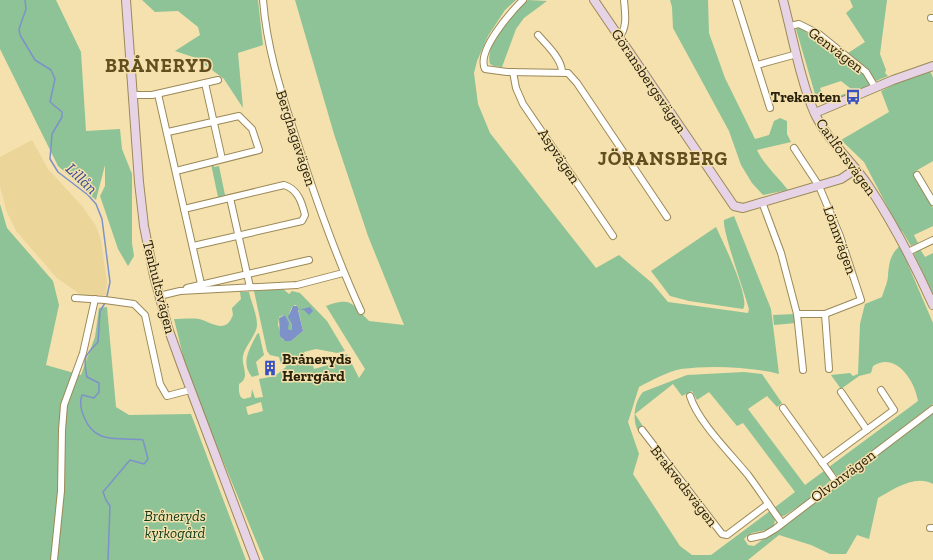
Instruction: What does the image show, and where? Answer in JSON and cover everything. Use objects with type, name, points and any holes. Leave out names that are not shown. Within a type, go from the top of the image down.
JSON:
[{"type":"street","name":"Tenhultsvägen","points":[[126,0],[144,226],[158,296],[190,390],[255,560]]},
{"type":"street","name":"Berghagavägen","points":[[263,0],[268,47],[323,223],[343,273],[361,311]]},
{"type":"street","points":[[523,0],[507,16],[496,31],[484,62],[485,69],[513,72],[568,73],[577,83],[667,217]]},
{"type":"street","name":"Göransbergsvägen","points":[[594,0],[734,206],[740,208],[762,202]]},
{"type":"street","points":[[619,37],[624,32],[625,25],[624,0]]},
{"type":"street","points":[[736,0],[770,108]]},
{"type":"street","name":"Carlforsvägen","points":[[783,0],[797,54],[815,113],[835,144],[868,185],[908,252],[933,305]]},
{"type":"street","name":"Genvägen","points":[[790,26],[799,24],[819,34],[869,75],[875,87]]},
{"type":"street","points":[[538,35],[558,61],[562,72]]},
{"type":"street","points":[[757,65],[797,54]]},
{"type":"street","points":[[815,113],[875,87],[933,66]]},
{"type":"street","name":"Aspvägen","points":[[513,72],[516,88],[523,104],[613,236]]},
{"type":"street","points":[[133,96],[158,94],[218,80]]},
{"type":"street","points":[[205,83],[222,159]]},
{"type":"street","points":[[158,94],[168,132],[201,284]]},
{"type":"street","points":[[168,132],[240,116],[252,129],[259,150],[176,171]]},
{"type":"street","name":"Lönnvägen","points":[[794,148],[819,186],[840,236],[861,300],[825,314],[797,314]]},
{"type":"street","points":[[803,370],[797,314],[781,253],[762,202],[841,179],[856,169]]},
{"type":"street","points":[[917,175],[933,202]]},
{"type":"street","points":[[184,209],[286,186],[299,198],[305,215],[302,221],[193,246]]},
{"type":"street","points":[[230,198],[250,287]]},
{"type":"street","points":[[908,252],[933,240]]},
{"type":"street","points":[[158,296],[201,284],[309,260]]},
{"type":"street","points":[[180,291],[297,285],[343,273]]},
{"type":"street","points":[[75,298],[134,304],[145,314],[160,384],[167,396],[190,390]]},
{"type":"street","points":[[54,560],[61,491],[64,405],[83,353],[95,299]]},
{"type":"street","points":[[825,314],[829,368]]},
{"type":"street","points":[[822,463],[894,410],[880,390]]},
{"type":"street","points":[[841,392],[867,430]]},
{"type":"street","points":[[690,396],[693,405],[706,423],[782,523]]},
{"type":"street","points":[[783,408],[836,482]]},
{"type":"street","name":"Olvonvägen","points":[[752,538],[765,535],[782,523],[933,409]]},
{"type":"street","name":"Brakvedsvägen","points":[[642,430],[722,534],[727,535],[768,504]]},
{"type":"shaded area","points":[[32,140],[48,169],[82,206],[96,226],[101,240],[107,282],[106,295],[81,295],[57,278],[16,231],[6,210],[0,186],[0,157]]},
{"type":"green space","points":[[0,0],[56,0],[81,52],[86,131],[120,129],[122,149],[132,174],[132,243],[134,256],[128,266],[118,249],[100,196],[105,186],[105,165],[96,200],[58,166],[0,49]]},
{"type":"green space","points":[[142,0],[258,0],[263,45],[238,53],[243,108],[224,79],[196,58],[175,51],[200,35],[198,27],[178,11],[155,12]]},
{"type":"green space","points":[[295,0],[516,0],[505,10],[488,36],[477,61],[474,73],[478,104],[490,133],[596,268],[619,255],[652,283],[668,302],[748,313],[749,309],[724,226],[724,220],[734,216],[771,309],[779,374],[744,368],[718,367],[681,369],[670,372],[639,387],[628,422],[639,454],[633,474],[680,546],[692,555],[711,555],[770,511],[775,519],[774,526],[766,530],[751,533],[744,539],[748,545],[754,546],[933,413],[933,484],[926,481],[912,482],[898,487],[878,498],[869,539],[857,535],[846,554],[830,554],[811,545],[779,535],[748,560],[264,560],[188,376],[174,319],[199,319],[217,326],[226,325],[233,316],[232,308],[241,299],[240,292],[249,292],[257,325],[243,356],[245,375],[243,381],[239,384],[239,393],[244,399],[251,397],[252,389],[255,398],[263,397],[259,379],[275,376],[286,367],[285,362],[281,364],[279,357],[270,355],[267,351],[254,291],[283,289],[289,294],[292,291],[300,293],[327,321],[345,351],[337,353],[316,349],[304,352],[307,363],[312,362],[314,369],[328,365],[332,359],[347,354],[359,378],[365,369],[326,306],[335,303],[347,302],[355,307],[369,321],[404,325],[368,236],[334,134]],"holes":[[[296,305],[298,308],[303,331],[291,341],[283,340],[278,325],[279,317],[285,315],[288,322],[288,329],[292,330],[289,316],[293,306]],[[261,402],[263,411],[248,415],[246,407]]]},
{"type":"green space","points":[[528,0],[547,1],[524,18],[516,29],[502,67],[490,64],[489,56],[491,47],[496,38],[508,21]]},
{"type":"green space","points":[[670,0],[708,0],[709,33],[725,78],[755,139],[769,135],[774,121],[780,118],[787,121],[787,134],[791,142],[757,150],[767,166],[788,190],[763,195],[752,183],[741,165],[729,131],[673,28],[672,7]]},
{"type":"green space","points":[[850,0],[887,0],[880,54],[886,70],[885,73],[888,76],[876,81],[867,69],[848,53],[865,42],[846,13],[853,7]]},
{"type":"green space","points":[[802,27],[807,33],[816,36],[861,70],[871,85],[852,93],[850,88],[841,81],[820,88],[825,101],[847,93],[848,95],[829,103],[821,103],[817,101],[796,29]]},
{"type":"green space","points":[[930,71],[933,77],[933,161],[914,172],[933,208],[933,226],[914,235],[918,243],[911,246],[902,231],[900,231],[864,162],[841,140],[889,112],[881,91],[903,80]]},
{"type":"green space","points":[[211,164],[214,164],[214,167],[219,166],[225,195],[218,197]]},
{"type":"green space","name":"Bråneryds kyrkogård","points":[[0,204],[7,228],[53,281],[59,305],[46,365],[81,375],[95,337],[99,308],[107,307],[116,407],[129,415],[191,414],[246,560],[0,560]]},
{"type":"green space","points":[[716,227],[740,282],[744,303],[743,309],[689,301],[670,296],[651,271]]},
{"type":"green space","points":[[900,246],[933,323],[933,404],[841,475],[837,476],[829,467],[918,401],[909,377],[897,365],[889,362],[881,362],[873,366],[871,373],[859,376],[841,389],[831,375],[850,373],[853,376],[858,374],[860,324],[865,304],[882,297],[891,259],[894,252]]},
{"type":"green space","points":[[920,249],[925,257],[933,253],[933,293],[914,254]]},
{"type":"green space","points":[[795,314],[796,323],[774,325],[773,315]]},
{"type":"green space","points":[[259,333],[264,355],[256,362],[259,375],[252,377],[248,372],[246,361],[257,334]]},
{"type":"green space","points":[[744,372],[762,374],[782,403],[777,407],[767,396],[748,409],[805,485],[824,471],[831,480],[808,500],[784,516],[780,516],[774,508],[795,492],[743,423],[737,426],[709,392],[697,400],[692,391],[682,396],[673,384],[635,414],[636,406],[643,392],[687,375]]},
{"type":"green space","points":[[635,414],[644,428],[638,431],[635,422]]},
{"type":"water","points":[[293,306],[297,306],[299,310],[303,331],[291,341],[285,341],[280,336],[279,318],[285,315],[289,323],[288,329],[292,330],[292,325],[288,317]]},
{"type":"water","points":[[310,307],[313,311],[309,315],[304,310],[299,310]]},
{"type":"waterway","name":"Lillån","points":[[25,0],[26,9],[19,29],[20,35],[35,60],[51,70],[55,79],[50,102],[62,112],[62,117],[52,134],[50,159],[58,172],[88,195],[96,204],[102,219],[110,282],[107,296]]},
{"type":"waterway","name":"Lillån","points":[[105,303],[100,311],[98,342],[87,354],[85,361],[87,377],[99,383],[99,392],[94,398],[82,395],[81,409],[89,426],[94,432],[101,436],[116,439],[143,440],[148,459],[144,464],[130,460],[103,492],[110,506],[108,560]]},
{"type":"place","name":"Trekanten","points":[[853,97]]},
{"type":"place","name":"Bråneryds Herrgård","points":[[270,368]]},
{"type":"district","name":"BRÅNERYD","points":[[159,65]]},
{"type":"district","name":"JÖRANSBERG","points":[[663,158]]}]
